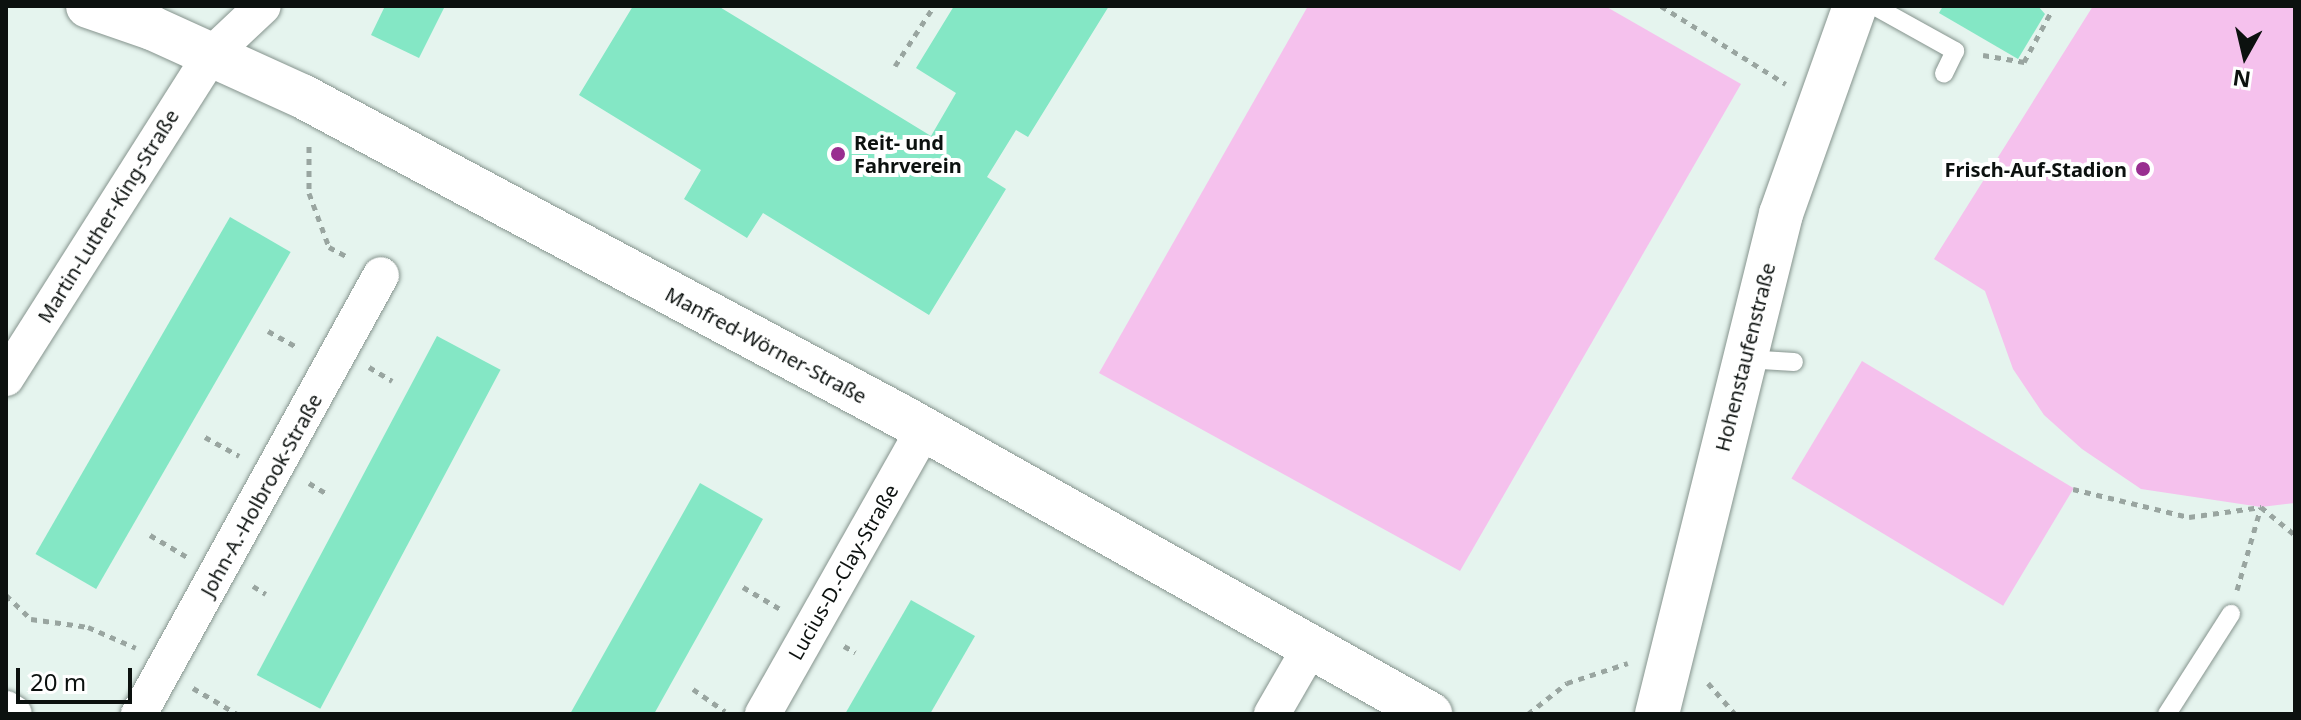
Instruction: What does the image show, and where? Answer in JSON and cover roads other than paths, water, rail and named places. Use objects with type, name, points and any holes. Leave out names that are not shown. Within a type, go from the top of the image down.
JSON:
[{"type":"street","name":"Manfred-Wörner-Straße","points":[[88,6],[211,55],[324,108],[924,429],[1309,650],[1430,714]]},
{"type":"street","name":"Martin-Luther-King-Straße","points":[[6,378],[211,55],[263,6]]},
{"type":"street","name":"Hohenstaufenstraße","points":[[1657,714],[1743,359],[1817,103],[1855,6]]},
{"type":"street","name":"John-A.-Holbrook-Straße","points":[[139,714],[381,275]]},
{"type":"street","name":"Lucius-D.-Clay-Straße","points":[[763,714],[924,429]]},
{"type":"street","points":[[1272,714],[1309,650]]},
{"type":"street","points":[[6,709],[14,714]]},
{"type":"lane","points":[[1874,6],[1955,51],[1944,74]]},
{"type":"lane","points":[[1743,359],[1794,362]]},
{"type":"lane","points":[[2167,714],[2231,614]]},
{"type":"place","name":"Reit- und Fahrverein","points":[[838,154]]},
{"type":"place","name":"Frisch-Auf-Stadion","points":[[2143,169]]}]
